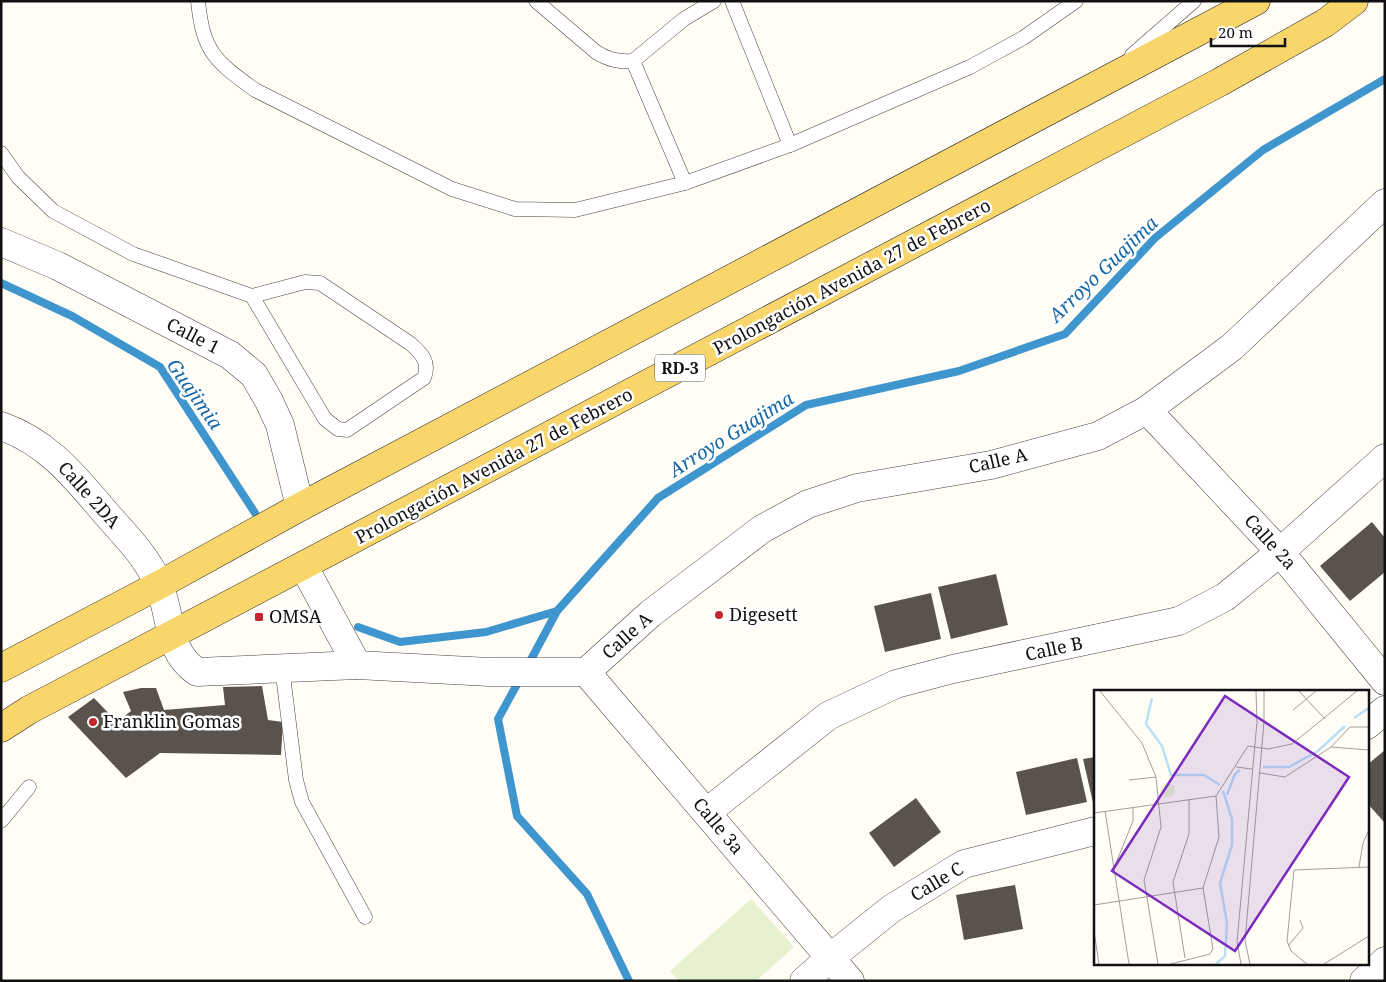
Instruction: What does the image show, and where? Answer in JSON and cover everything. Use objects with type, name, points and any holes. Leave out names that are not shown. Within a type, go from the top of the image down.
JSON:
[{"type":"main road","points":[[1,668],[159,585],[300,507],[1256,1]]},
{"type":"main road","name":"Prolongación Avenida 27 de Febrero","points":[[1,728],[29,710],[304,567],[1211,87],[1325,23],[1354,1]]},
{"type":"street","name":"Calle A","points":[[586,672],[650,614],[762,529],[808,504],[857,488],[991,465],[1098,436],[1147,410],[1232,347],[1385,203]]},
{"type":"street","name":"Calle 1","points":[[1,242],[58,266],[230,355],[254,375],[280,425],[300,507]]},
{"type":"street","name":"Calle 2a","points":[[1147,410],[1280,552],[1385,681]]},
{"type":"street","name":"Calle 2DA","points":[[1,426],[22,433],[67,466],[140,552],[159,585],[168,610],[171,636],[182,659],[197,672],[357,665],[489,672],[586,672]]},
{"type":"street","name":"Calle B","points":[[707,812],[828,716],[896,684],[953,669],[1179,621],[1225,597],[1280,552],[1385,458]]},
{"type":"street","points":[[304,567],[357,665]]},
{"type":"street","name":"Calle 3a","points":[[586,672],[850,981]]},
{"type":"street","points":[[1368,724],[1385,710]]},
{"type":"street","name":"Calle C","points":[[804,981],[891,909],[964,864],[1094,831]]},
{"type":"street","points":[[1364,981],[1385,961]]},
{"type":"lane","points":[[198,1],[200,28],[210,52],[226,69],[255,90],[452,189],[515,209],[566,210],[638,196],[685,182],[790,145],[970,67],[1024,38],[1076,1]]},
{"type":"lane","points":[[536,1],[605,58],[616,61],[633,61],[684,19],[714,1]]},
{"type":"lane","points":[[732,1],[790,145]]},
{"type":"lane","points":[[1096,87],[1194,1]]},
{"type":"lane","points":[[633,61],[685,182]]},
{"type":"lane","points":[[1,153],[18,177],[53,211],[133,254],[252,296],[305,282],[320,283],[411,344],[422,354],[426,364],[424,378],[347,430],[338,429],[325,418],[312,398],[252,296]]},
{"type":"lane","points":[[282,667],[296,780],[302,802],[365,917]]},
{"type":"lane","points":[[1,821],[29,787]]},
{"type":"green space","points":[[751,899],[794,947],[756,981],[679,981],[670,971]]},
{"type":"building","points":[[1372,522],[1385,538],[1385,572],[1350,601],[1320,566]]},
{"type":"building","points":[[996,574],[1008,625],[951,639],[938,587]]},
{"type":"building","points":[[931,593],[941,639],[885,652],[874,606]]},
{"type":"building","points":[[262,686],[268,720],[283,722],[281,755],[160,753],[126,778],[68,717],[94,698],[117,722],[131,711],[123,692],[141,688],[156,688],[164,710],[225,705],[223,687]]},
{"type":"building","points":[[1385,750],[1385,823],[1368,804],[1368,764]]},
{"type":"building","points":[[1094,757],[1094,807],[1083,759]]},
{"type":"building","points":[[1077,758],[1087,802],[1026,815],[1016,772]]},
{"type":"building","points":[[916,798],[941,832],[894,867],[869,833]]},
{"type":"building","points":[[1015,885],[1023,929],[964,940],[956,895]]},
{"type":"waterway","name":"Arroyo Guajima","points":[[527,667],[557,611],[658,498],[806,405],[959,371],[1065,334],[1155,238],[1263,150],[1385,79]]},
{"type":"waterway","name":"Guajimia","points":[[1,283],[72,316],[160,367],[255,513]]},
{"type":"waterway","name":"Guajimia","points":[[358,627],[400,642],[486,632],[557,611]]},
{"type":"waterway","name":"Arroyo Guajima","points":[[521,677],[498,719],[517,816],[587,894],[629,981]]},
{"type":"place","name":"Digesett","points":[[719,615]]},
{"type":"place","name":"OMSA","points":[[259,617]]},
{"type":"place","name":"Franklin Gomas","points":[[93,722]]}]
